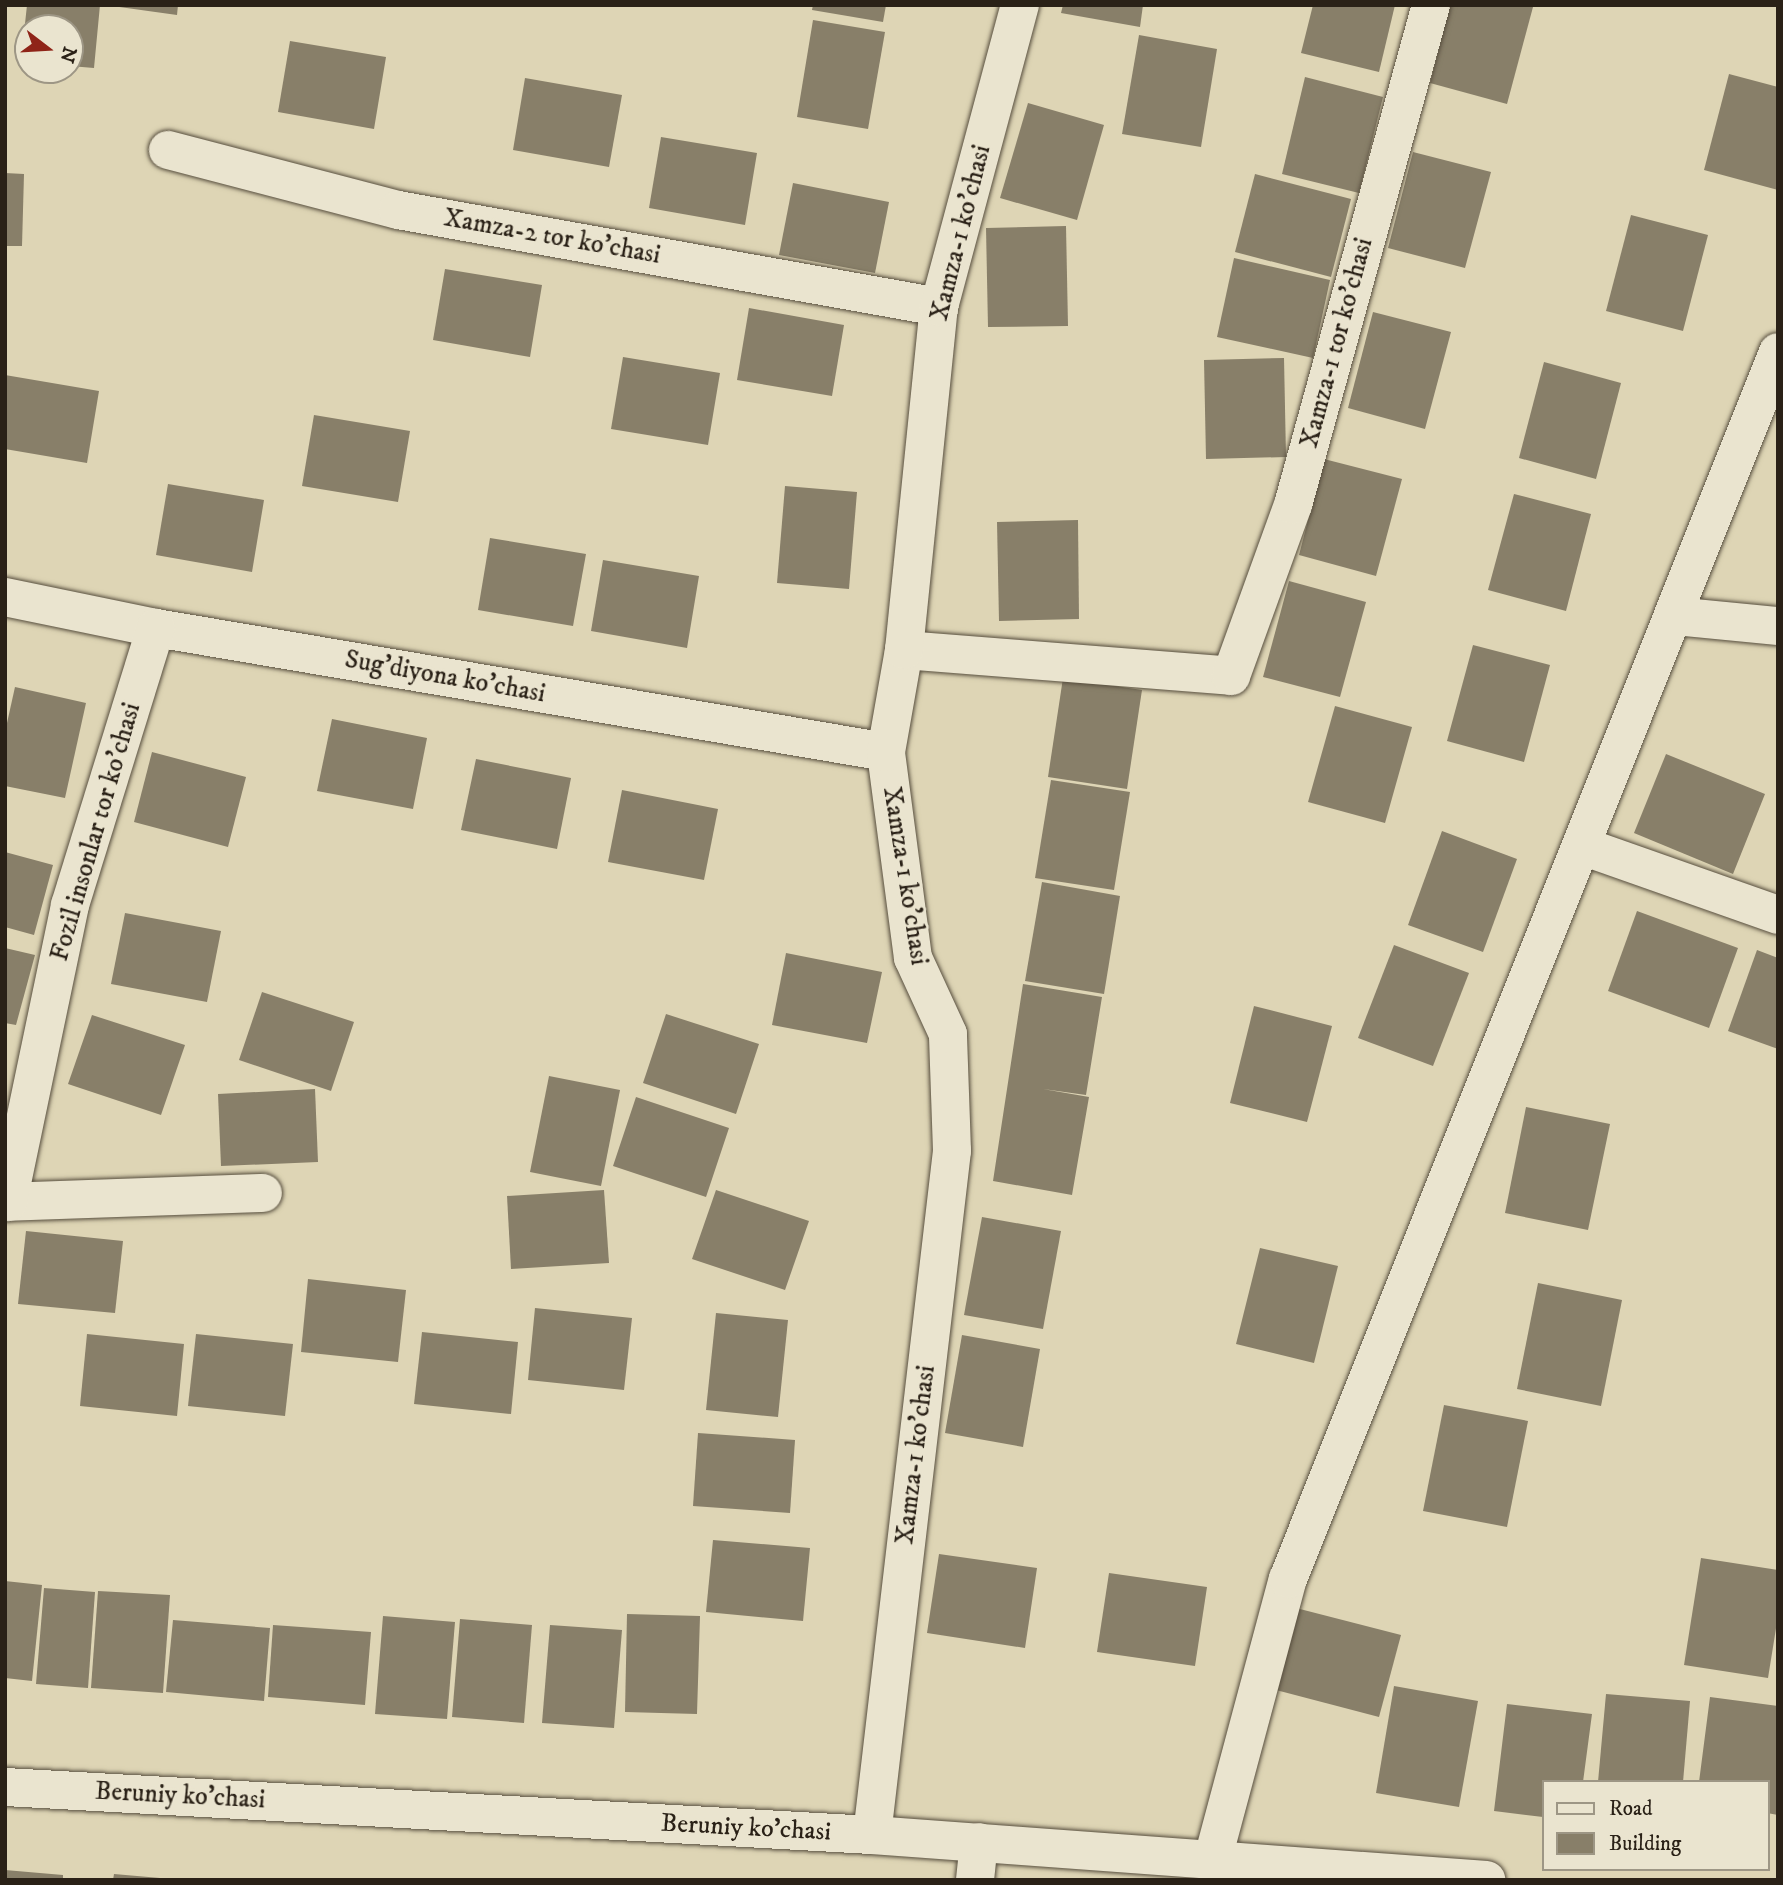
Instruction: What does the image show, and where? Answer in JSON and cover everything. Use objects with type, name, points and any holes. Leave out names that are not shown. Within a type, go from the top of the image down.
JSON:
[{"type":"street","name":"Xamza-1 ko'chasi","points":[[872,1835],[951,1151],[947,1034],[913,958],[886,752],[904,650],[939,307],[1020,5]]},
{"type":"street","name":"Xamza-1 tor ko'chasi","points":[[904,650],[1231,676],[1293,505],[1431,5]]},
{"type":"street","name":"Xamza-2 tor ko'chasi","points":[[168,150],[398,210],[939,307]]},
{"type":"street","points":[[1213,1858],[1288,1579],[1778,352]]},
{"type":"street","name":"Sug'diyona ko'chasi","points":[[5,597],[156,628],[886,752]]},
{"type":"street","points":[[1674,616],[1778,626]]},
{"type":"street","name":"Fozil insonlar tor ko'chasi","points":[[6,1202],[70,905],[156,628]]},
{"type":"street","points":[[1582,846],[1778,915]]},
{"type":"street","points":[[6,1202],[262,1193]]},
{"type":"street","name":"Beruniy ko'chasi","points":[[5,1787],[872,1835],[1486,1880]]},
{"type":"street","points":[[975,1880],[979,1842]]},
{"type":"building","points":[[27,5],[100,5],[94,68],[84,67],[84,14],[26,14]]},
{"type":"building","points":[[105,5],[178,5],[177,15]]},
{"type":"building","points":[[813,5],[886,5],[883,22],[812,10]]},
{"type":"building","points":[[1063,5],[1143,5],[1140,27],[1061,13]]},
{"type":"building","points":[[1313,5],[1395,5],[1379,72],[1301,53]]},
{"type":"building","points":[[1450,5],[1533,7],[1507,104],[1430,83]]},
{"type":"building","points":[[813,20],[885,32],[868,129],[797,117]]},
{"type":"building","points":[[1139,35],[1217,49],[1201,147],[1122,134]]},
{"type":"building","points":[[290,41],[386,57],[374,129],[278,112]]},
{"type":"building","points":[[1729,74],[1778,87],[1778,190],[1704,170]]},
{"type":"building","points":[[1305,77],[1383,97],[1359,193],[1282,174]]},
{"type":"building","points":[[525,78],[622,95],[609,167],[513,150]]},
{"type":"building","points":[[1028,103],[1104,125],[1077,220],[1000,198]]},
{"type":"building","points":[[661,137],[757,153],[745,225],[649,208]]},
{"type":"building","points":[[1413,152],[1491,172],[1465,268],[1388,248]]},
{"type":"building","points":[[5,173],[24,174],[22,246],[5,246]]},
{"type":"building","points":[[1255,174],[1351,199],[1331,277],[1235,252]]},
{"type":"building","points":[[793,183],[889,202],[875,273],[779,255]]},
{"type":"building","points":[[1631,215],[1708,235],[1683,331],[1606,311]]},
{"type":"building","points":[[1066,226],[1068,326],[988,327],[986,228]]},
{"type":"building","points":[[1234,258],[1330,280],[1313,358],[1217,337]]},
{"type":"building","points":[[445,269],[542,285],[530,357],[433,340]]},
{"type":"building","points":[[749,308],[844,325],[832,396],[737,380]]},
{"type":"building","points":[[1373,312],[1451,332],[1425,429],[1348,408]]},
{"type":"building","points":[[623,357],[720,373],[708,445],[611,429]]},
{"type":"building","points":[[1284,358],[1286,457],[1206,459],[1204,360]]},
{"type":"building","points":[[1544,362],[1621,383],[1596,479],[1519,458]]},
{"type":"building","points":[[5,375],[99,391],[87,463],[5,449]]},
{"type":"building","points":[[314,415],[410,431],[398,502],[302,486]]},
{"type":"building","points":[[1324,459],[1402,479],[1376,576],[1299,555]]},
{"type":"building","points":[[168,484],[264,500],[252,572],[156,555]]},
{"type":"building","points":[[785,486],[857,492],[849,589],[777,583]]},
{"type":"building","points":[[1514,494],[1591,514],[1566,611],[1488,590]]},
{"type":"building","points":[[1078,520],[1079,619],[999,621],[997,522]]},
{"type":"building","points":[[490,538],[586,554],[573,626],[478,610]]},
{"type":"building","points":[[603,560],[699,576],[687,648],[591,631]]},
{"type":"building","points":[[1289,581],[1366,602],[1340,697],[1263,677]]},
{"type":"building","points":[[1473,645],[1550,665],[1524,762],[1447,741]]},
{"type":"building","points":[[1063,678],[1142,690],[1127,789],[1048,777]]},
{"type":"building","points":[[15,687],[86,703],[65,798],[5,786],[5,732]]},
{"type":"building","points":[[1335,706],[1412,727],[1385,823],[1308,802]]},
{"type":"building","points":[[332,719],[427,738],[413,809],[317,791]]},
{"type":"building","points":[[152,752],[246,777],[228,847],[134,822]]},
{"type":"building","points":[[1666,754],[1765,794],[1733,874],[1634,833]]},
{"type":"building","points":[[476,759],[571,778],[557,849],[461,830]]},
{"type":"building","points":[[1051,780],[1130,792],[1114,890],[1035,878]]},
{"type":"building","points":[[622,790],[718,809],[704,880],[608,862]]},
{"type":"building","points":[[1442,831],[1517,859],[1483,952],[1408,925]]},
{"type":"building","points":[[5,852],[53,865],[34,935],[5,927]]},
{"type":"building","points":[[1042,882],[1120,896],[1104,994],[1025,981]]},
{"type":"building","points":[[1637,911],[1738,948],[1709,1028],[1608,991]]},
{"type":"building","points":[[125,913],[221,931],[207,1002],[111,984]]},
{"type":"building","points":[[1394,945],[1469,973],[1433,1066],[1358,1038]]},
{"type":"building","points":[[5,948],[35,955],[16,1025],[5,1023]]},
{"type":"building","points":[[1757,950],[1778,958],[1778,1049],[1728,1031]]},
{"type":"building","points":[[786,953],[882,972],[867,1043],[772,1025]]},
{"type":"building","points":[[1023,984],[1102,997],[1086,1095],[1043,1089],[1089,1097],[1072,1195],[993,1181]]},
{"type":"building","points":[[262,992],[354,1022],[331,1091],[239,1060]]},
{"type":"building","points":[[1254,1006],[1332,1026],[1307,1122],[1230,1103]]},
{"type":"building","points":[[666,1014],[759,1044],[736,1114],[643,1083]]},
{"type":"building","points":[[92,1015],[185,1045],[161,1115],[68,1084]]},
{"type":"building","points":[[549,1076],[620,1090],[601,1186],[530,1172]]},
{"type":"building","points":[[315,1089],[318,1162],[221,1166],[218,1094]]},
{"type":"building","points":[[636,1097],[729,1128],[706,1197],[613,1166]]},
{"type":"building","points":[[1526,1107],[1610,1124],[1588,1230],[1505,1213]]},
{"type":"building","points":[[604,1190],[609,1263],[511,1269],[507,1196]]},
{"type":"building","points":[[716,1190],[809,1221],[785,1290],[692,1259]]},
{"type":"building","points":[[982,1217],[1061,1231],[1043,1329],[964,1315]]},
{"type":"building","points":[[26,1231],[123,1241],[115,1313],[18,1304]]},
{"type":"building","points":[[1260,1248],[1338,1266],[1314,1363],[1236,1344]]},
{"type":"building","points":[[308,1279],[406,1290],[398,1362],[301,1352]]},
{"type":"building","points":[[1538,1283],[1622,1300],[1601,1406],[1517,1389]]},
{"type":"building","points":[[535,1308],[632,1318],[624,1390],[528,1380]]},
{"type":"building","points":[[716,1313],[788,1320],[778,1417],[706,1410]]},
{"type":"building","points":[[422,1332],[518,1342],[511,1414],[414,1404]]},
{"type":"building","points":[[87,1334],[184,1344],[177,1416],[80,1406]]},
{"type":"building","points":[[196,1334],[293,1344],[285,1416],[188,1406]]},
{"type":"building","points":[[962,1335],[1040,1349],[1023,1447],[945,1433]]},
{"type":"building","points":[[1444,1405],[1528,1421],[1507,1527],[1423,1511]]},
{"type":"building","points":[[698,1433],[795,1440],[790,1513],[693,1506]]},
{"type":"building","points":[[713,1540],[810,1548],[803,1621],[706,1612]]},
{"type":"building","points":[[939,1554],[1037,1568],[1025,1648],[927,1633]]},
{"type":"building","points":[[1701,1558],[1778,1570],[1778,1616],[1768,1678],[1684,1665]]},
{"type":"building","points":[[1109,1573],[1207,1587],[1195,1666],[1097,1652]]},
{"type":"building","points":[[5,1581],[42,1585],[32,1681],[5,1678]]},
{"type":"building","points":[[44,1588],[95,1592],[88,1688],[36,1684]]},
{"type":"building","points":[[98,1591],[170,1595],[163,1693],[91,1688]]},
{"type":"building","points":[[1296,1608],[1401,1635],[1379,1717],[1276,1690]]},
{"type":"building","points":[[627,1614],[700,1616],[697,1714],[625,1712]]},
{"type":"building","points":[[383,1616],[455,1622],[447,1719],[375,1714]]},
{"type":"building","points":[[460,1619],[532,1625],[524,1723],[452,1717]]},
{"type":"building","points":[[173,1620],[270,1628],[264,1701],[166,1692]]},
{"type":"building","points":[[273,1625],[371,1632],[365,1705],[268,1697]]},
{"type":"building","points":[[550,1625],[622,1630],[614,1728],[542,1723]]},
{"type":"building","points":[[1394,1686],[1478,1701],[1459,1807],[1376,1793]]},
{"type":"building","points":[[1606,1694],[1690,1701],[1683,1780],[1598,1780]]},
{"type":"building","points":[[1710,1697],[1778,1706],[1778,1815],[1769,1813],[1769,1780],[1699,1780]]},
{"type":"building","points":[[1507,1704],[1592,1714],[1583,1780],[1542,1780],[1542,1817],[1494,1811]]},
{"type":"building","points":[[5,1870],[63,1875],[63,1880],[5,1880]]},
{"type":"building","points":[[114,1874],[160,1878],[160,1880],[113,1880]]}]
